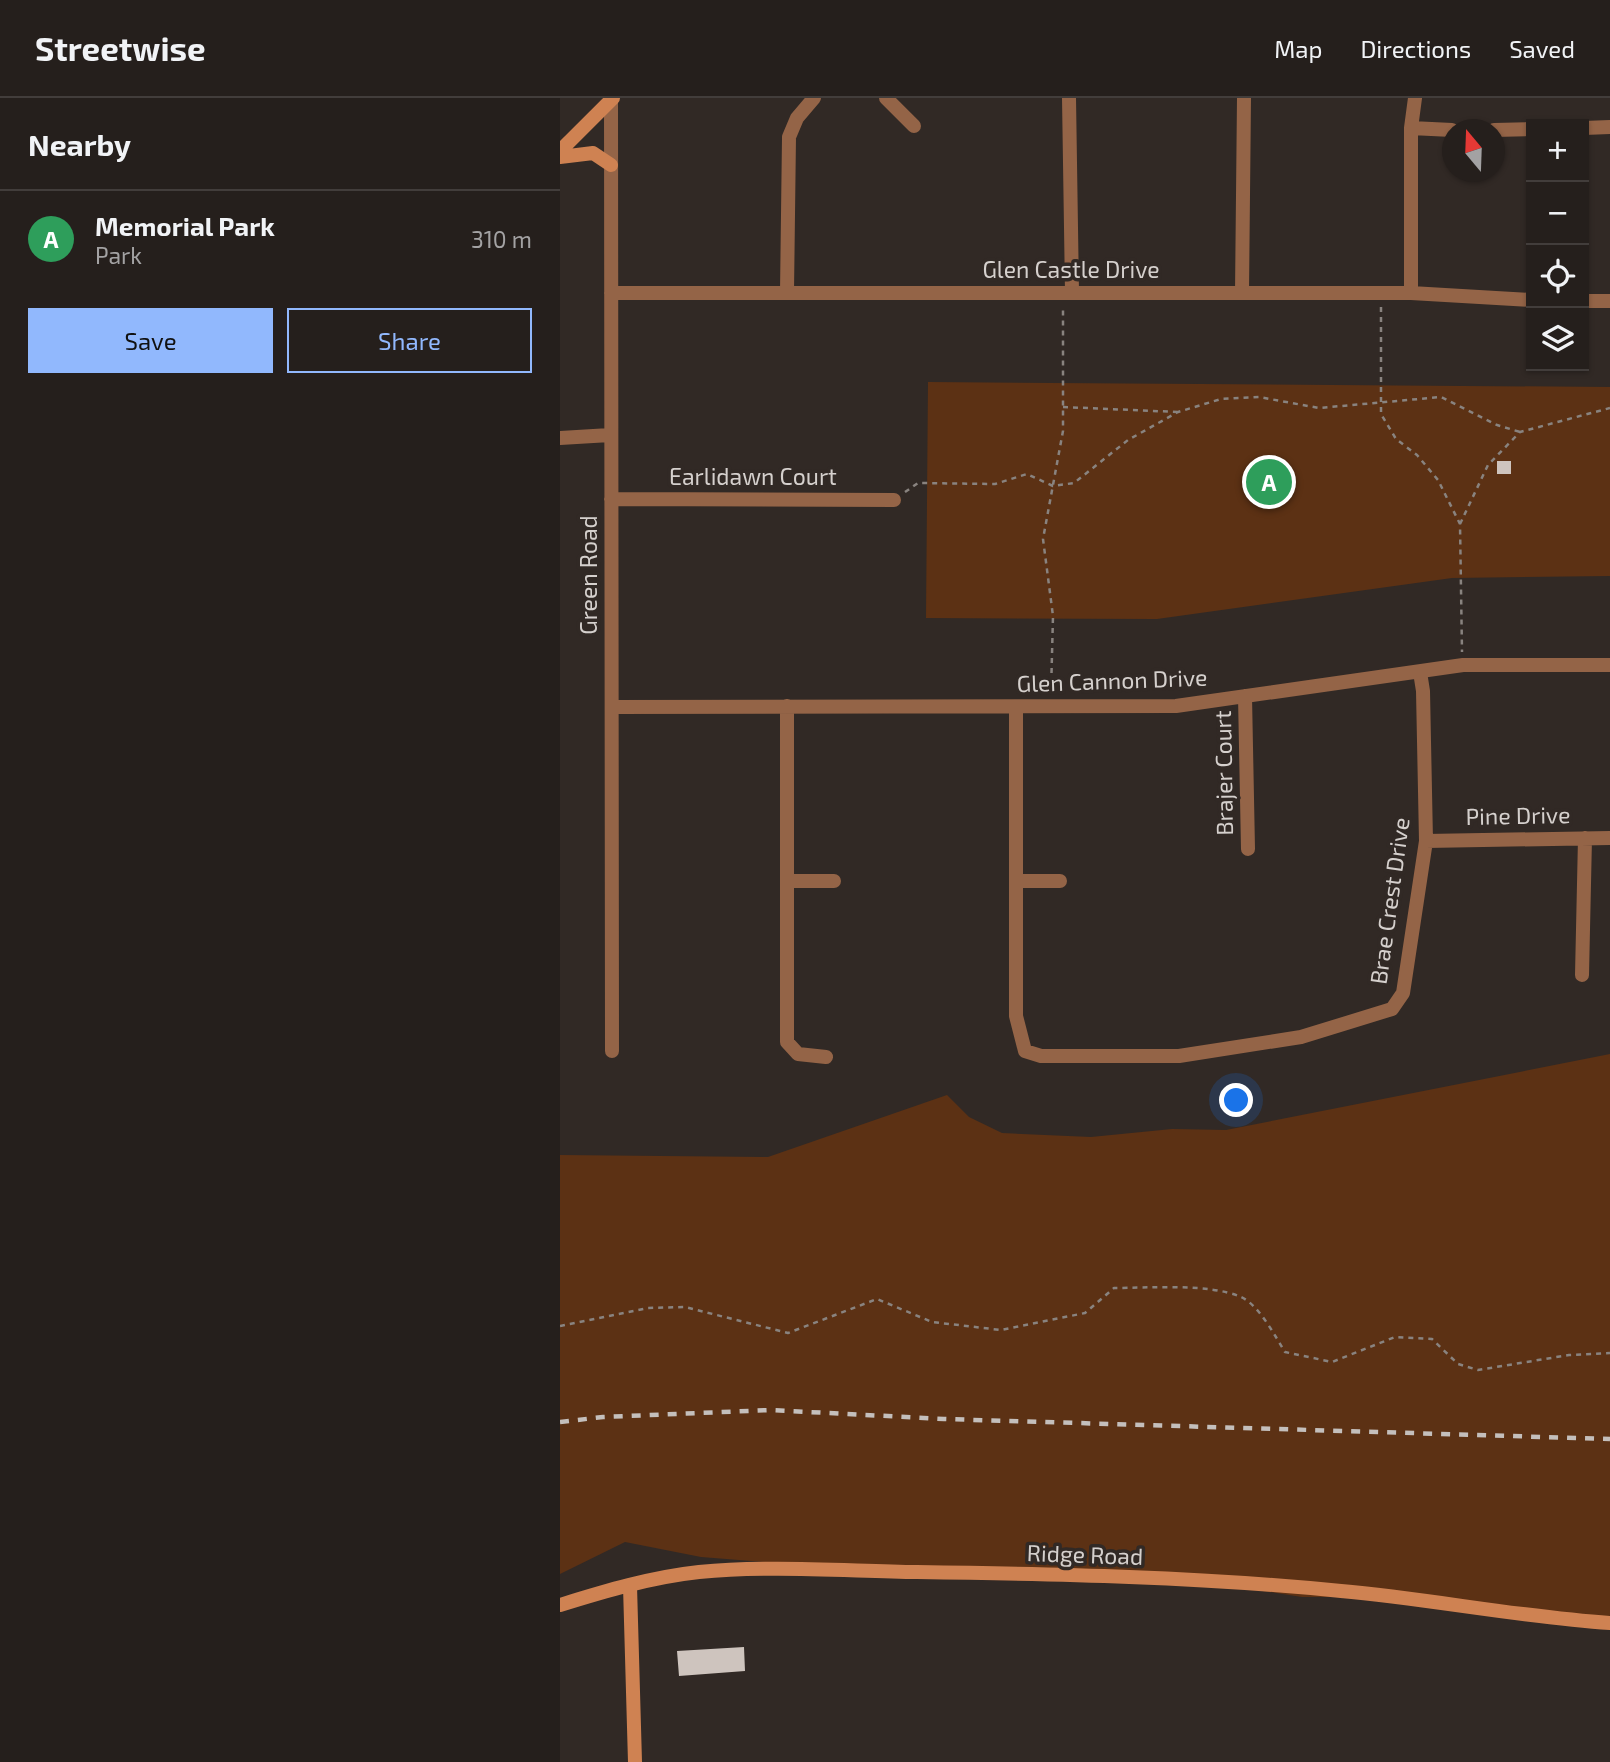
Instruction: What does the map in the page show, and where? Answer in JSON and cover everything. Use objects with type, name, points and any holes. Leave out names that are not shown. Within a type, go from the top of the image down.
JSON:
[{"type":"main road","points":[[560,151],[612,99]]},
{"type":"main road","points":[[560,157],[593,153],[611,165]]},
{"type":"main road","name":"Ridge Road","points":[[560,1605],[629,1586],[700,1572],[750,1570],[991,1573],[1339,1590],[1557,1619],[1610,1623]]},
{"type":"main road","points":[[629,1586],[635,1762]]},
{"type":"street","points":[[787,292],[789,137],[797,117],[814,98]]},
{"type":"street","points":[[886,98],[914,126]]},
{"type":"street","points":[[1068,292],[1069,98]]},
{"type":"street","points":[[1242,293],[1244,98]]},
{"type":"street","points":[[1411,293],[1411,128],[1415,98]]},
{"type":"street","name":"Green Road","points":[[612,99],[612,1051]]},
{"type":"street","points":[[1589,128],[1610,127]]},
{"type":"street","points":[[1411,128],[1442,130]]},
{"type":"street","points":[[1505,130],[1526,129]]},
{"type":"street","name":"Glen Castle Drive","points":[[611,293],[1411,293],[1526,300]]},
{"type":"street","points":[[1589,301],[1610,301]]},
{"type":"street","points":[[560,438],[610,435]]},
{"type":"street","name":"Earlidawn Court","points":[[611,499],[894,500]]},
{"type":"street","name":"Glen Cannon Drive","points":[[613,707],[1176,706],[1463,665],[1610,665]]},
{"type":"street","name":"Brae Crest Drive","points":[[1016,708],[1016,1016],[1025,1051],[1041,1056],[1179,1056],[1301,1037],[1392,1009],[1403,993],[1426,841],[1423,691],[1420,672]]},
{"type":"street","name":"Brajer Court","points":[[1245,696],[1248,849]]},
{"type":"street","points":[[787,706],[788,1042],[798,1054],[826,1057]]},
{"type":"street","points":[[1582,975],[1585,838]]},
{"type":"street","name":"Pine Drive","points":[[1426,841],[1610,838]]},
{"type":"street","points":[[788,881],[834,881]]},
{"type":"street","points":[[1016,881],[1060,881]]},
{"type":"path","points":[[1051,707],[1053,616],[1043,539],[1063,431],[1068,292]]},
{"type":"path","points":[[1382,294],[1381,414],[1396,439],[1417,455],[1438,480],[1460,524],[1463,665]]},
{"type":"path","points":[[894,500],[918,483],[995,484],[1027,474],[1053,486],[1074,483],[1128,440],[1178,412],[1221,398],[1259,397],[1318,408],[1441,397],[1497,425],[1520,432]]},
{"type":"path","points":[[1063,407],[1178,412]]},
{"type":"path","points":[[1460,524],[1488,465],[1520,432],[1610,408]]},
{"type":"path","points":[[560,1325],[648,1308],[685,1307],[788,1334],[877,1299],[932,1322],[1001,1330],[1085,1313],[1114,1288],[1189,1287],[1242,1297],[1271,1330],[1285,1352],[1332,1362],[1395,1337],[1432,1339],[1458,1364],[1478,1370],[1569,1354],[1610,1353]]},
{"type":"shaded area","points":[[928,382],[1610,387],[1610,576],[1452,578],[1157,619],[926,618]]},
{"type":"shaded area","points":[[1610,1054],[1610,1623],[1384,1597],[1302,1597],[1204,1582],[854,1569],[701,1557],[625,1542],[560,1574],[560,1155],[768,1157],[947,1095],[969,1117],[1002,1133],[1091,1137],[1172,1129],[1226,1130]]},
{"type":"building","points":[[1497,461],[1511,461],[1511,474],[1497,474]]},
{"type":"building","points":[[744,1647],[745,1671],[679,1676],[677,1651]]},
{"type":"railway","points":[[560,1422],[603,1417],[770,1410],[944,1419],[1610,1439]]},
{"type":"place","name":"Memorial Park","points":[[1269,482]]}]
